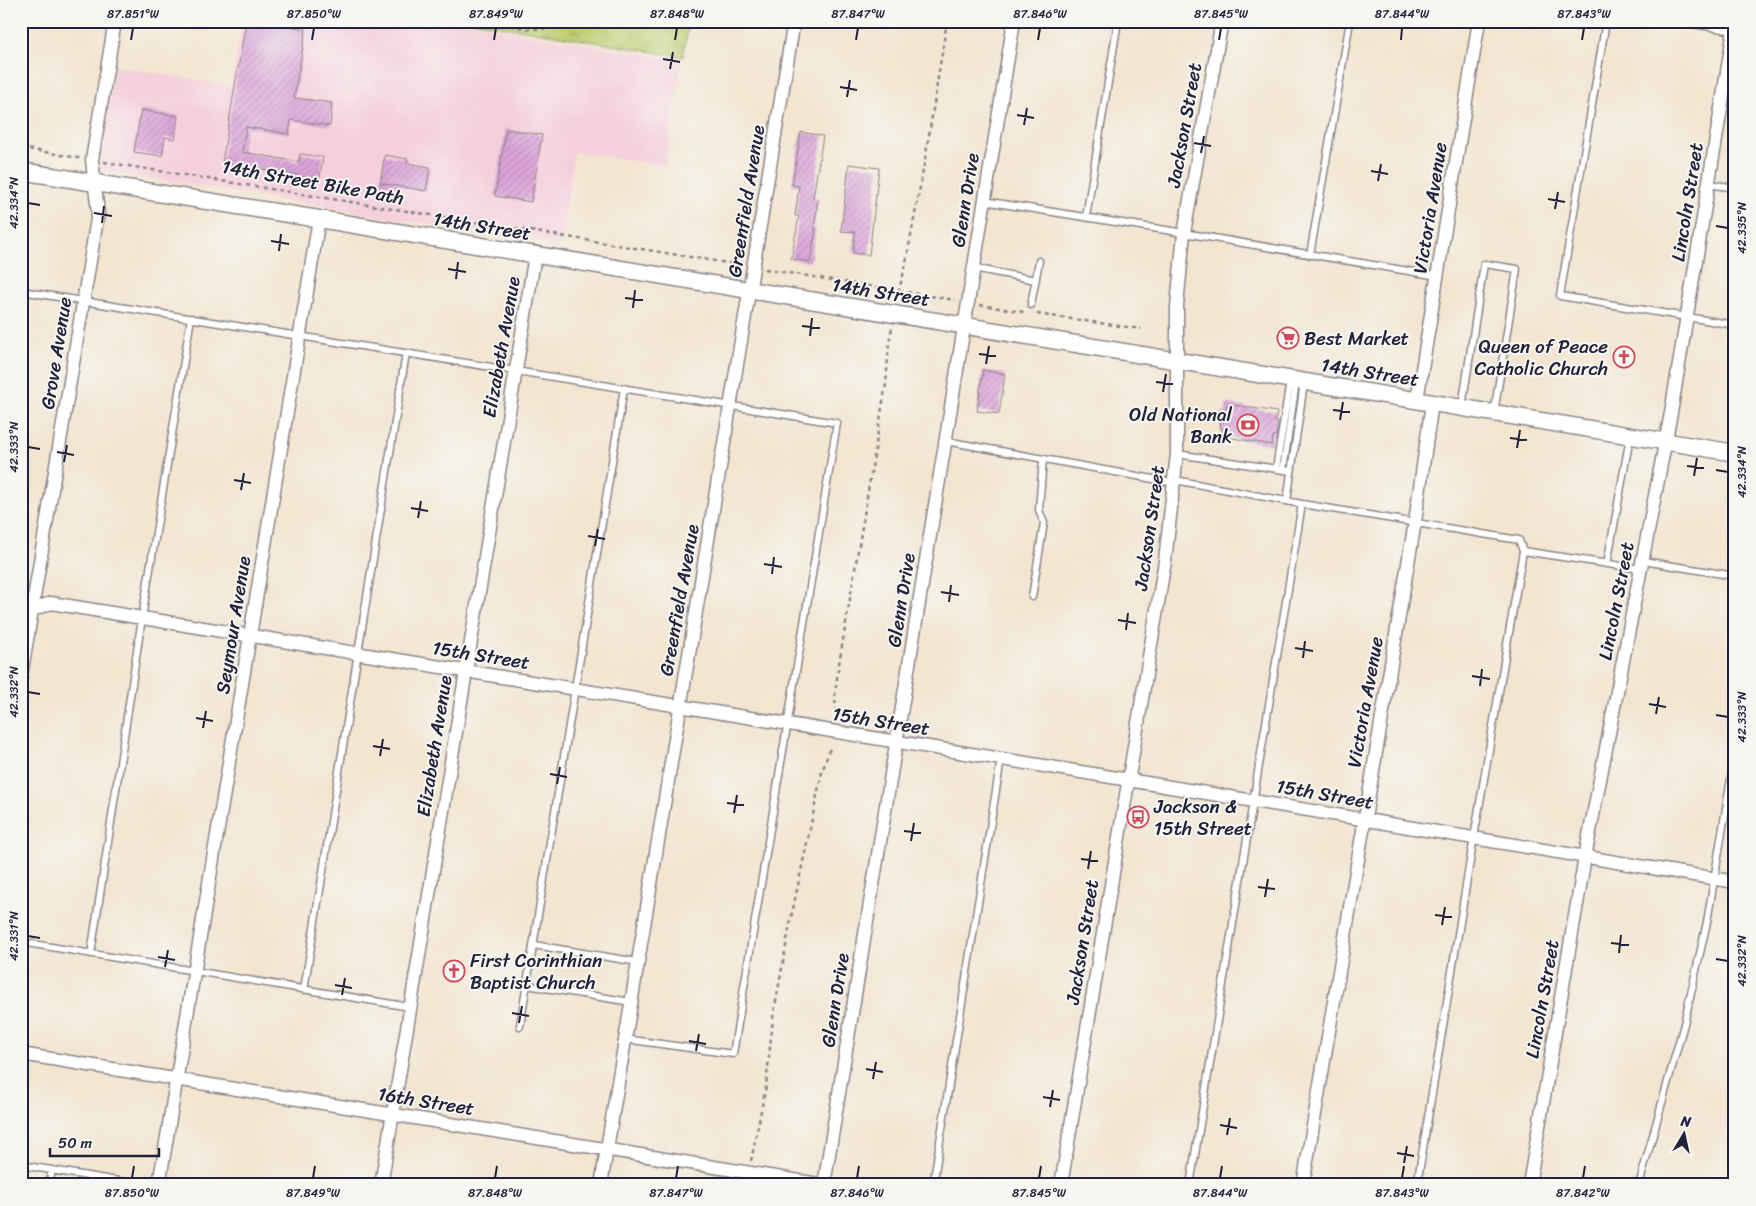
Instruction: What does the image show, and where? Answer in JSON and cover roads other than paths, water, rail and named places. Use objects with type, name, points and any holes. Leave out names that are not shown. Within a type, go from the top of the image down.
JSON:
[{"type":"street","name":"Grove Avenue","points":[[21,676],[27,611],[98,213],[92,160],[115,21]]},
{"type":"street","name":"Greenfield Avenue","points":[[601,1185],[794,21]]},
{"type":"street","name":"Glenn Drive","points":[[824,1185],[1014,21]]},
{"type":"street","name":"Jackson Street","points":[[1061,1185],[1165,561],[1178,454],[1177,293],[1184,233],[1222,21]]},
{"type":"street","name":"Victoria Avenue","points":[[1303,1185],[1415,522],[1424,402],[1438,276],[1479,21]]},
{"type":"street","points":[[1694,21],[1735,26]]},
{"type":"street","name":"Lincoln Street","points":[[1529,1185],[1585,857],[1666,442],[1735,26]]},
{"type":"street","name":"14th Street","points":[[21,171],[1735,453]]},
{"type":"street","name":"Seymour Avenue","points":[[159,1185],[319,219]]},
{"type":"street","name":"Elizabeth Avenue","points":[[381,1185],[535,255]]},
{"type":"street","name":"15th Street","points":[[27,611],[51,603],[1735,882]]},
{"type":"street","name":"16th Street","points":[[21,1054],[824,1185]]},
{"type":"lane","points":[[1086,216],[1118,21]]},
{"type":"lane","points":[[1310,255],[1350,21]]},
{"type":"lane","points":[[1606,21],[1560,296],[1735,325]]},
{"type":"lane","points":[[21,171],[21,176]]},
{"type":"lane","points":[[1709,184],[1735,188]]},
{"type":"lane","points":[[984,200],[1438,276]]},
{"type":"lane","points":[[1031,305],[1039,261]]},
{"type":"lane","points":[[1461,408],[1484,264],[1517,269],[1494,413]]},
{"type":"lane","points":[[973,268],[1036,280]]},
{"type":"lane","points":[[21,291],[837,423],[734,1054],[626,1038]]},
{"type":"lane","points":[[91,954],[142,618],[191,318]]},
{"type":"lane","points":[[304,990],[406,353]]},
{"type":"lane","points":[[1280,470],[1297,381]]},
{"type":"lane","points":[[1286,501],[1291,471],[1297,381]]},
{"type":"lane","points":[[520,1026],[624,388]]},
{"type":"lane","points":[[1607,564],[1630,436]]},
{"type":"lane","points":[[946,441],[1519,540],[1523,551],[1473,838],[1417,1185]]},
{"type":"lane","points":[[1178,454],[1291,471]]},
{"type":"lane","points":[[1032,597],[1044,523],[1039,510],[1043,459]]},
{"type":"lane","points":[[1190,1185],[1302,504]]},
{"type":"lane","points":[[1523,551],[1607,564],[1642,565],[1735,576]]},
{"type":"lane","points":[[1639,1185],[1684,1024],[1707,922],[1735,755]]},
{"type":"lane","points":[[933,1185],[1001,759]]},
{"type":"lane","points":[[21,942],[410,1007]]},
{"type":"lane","points":[[534,945],[638,962]]},
{"type":"lane","points":[[527,984],[632,1002]]},
{"type":"lane","points":[[21,1165],[142,1185]]},
{"type":"lane","points":[[49,1185],[52,1170]]},
{"type":"place","name":"Best Market","points":[[1288,338]]},
{"type":"place","name":"Queen of Peace Catholic Church","points":[[1624,357]]},
{"type":"place","name":"Old National Bank","points":[[1248,425]]},
{"type":"place","name":"Jackson & 15th Street","points":[[1138,817]]},
{"type":"place","name":"First Corinthian Baptist Church","points":[[454,971]]}]
